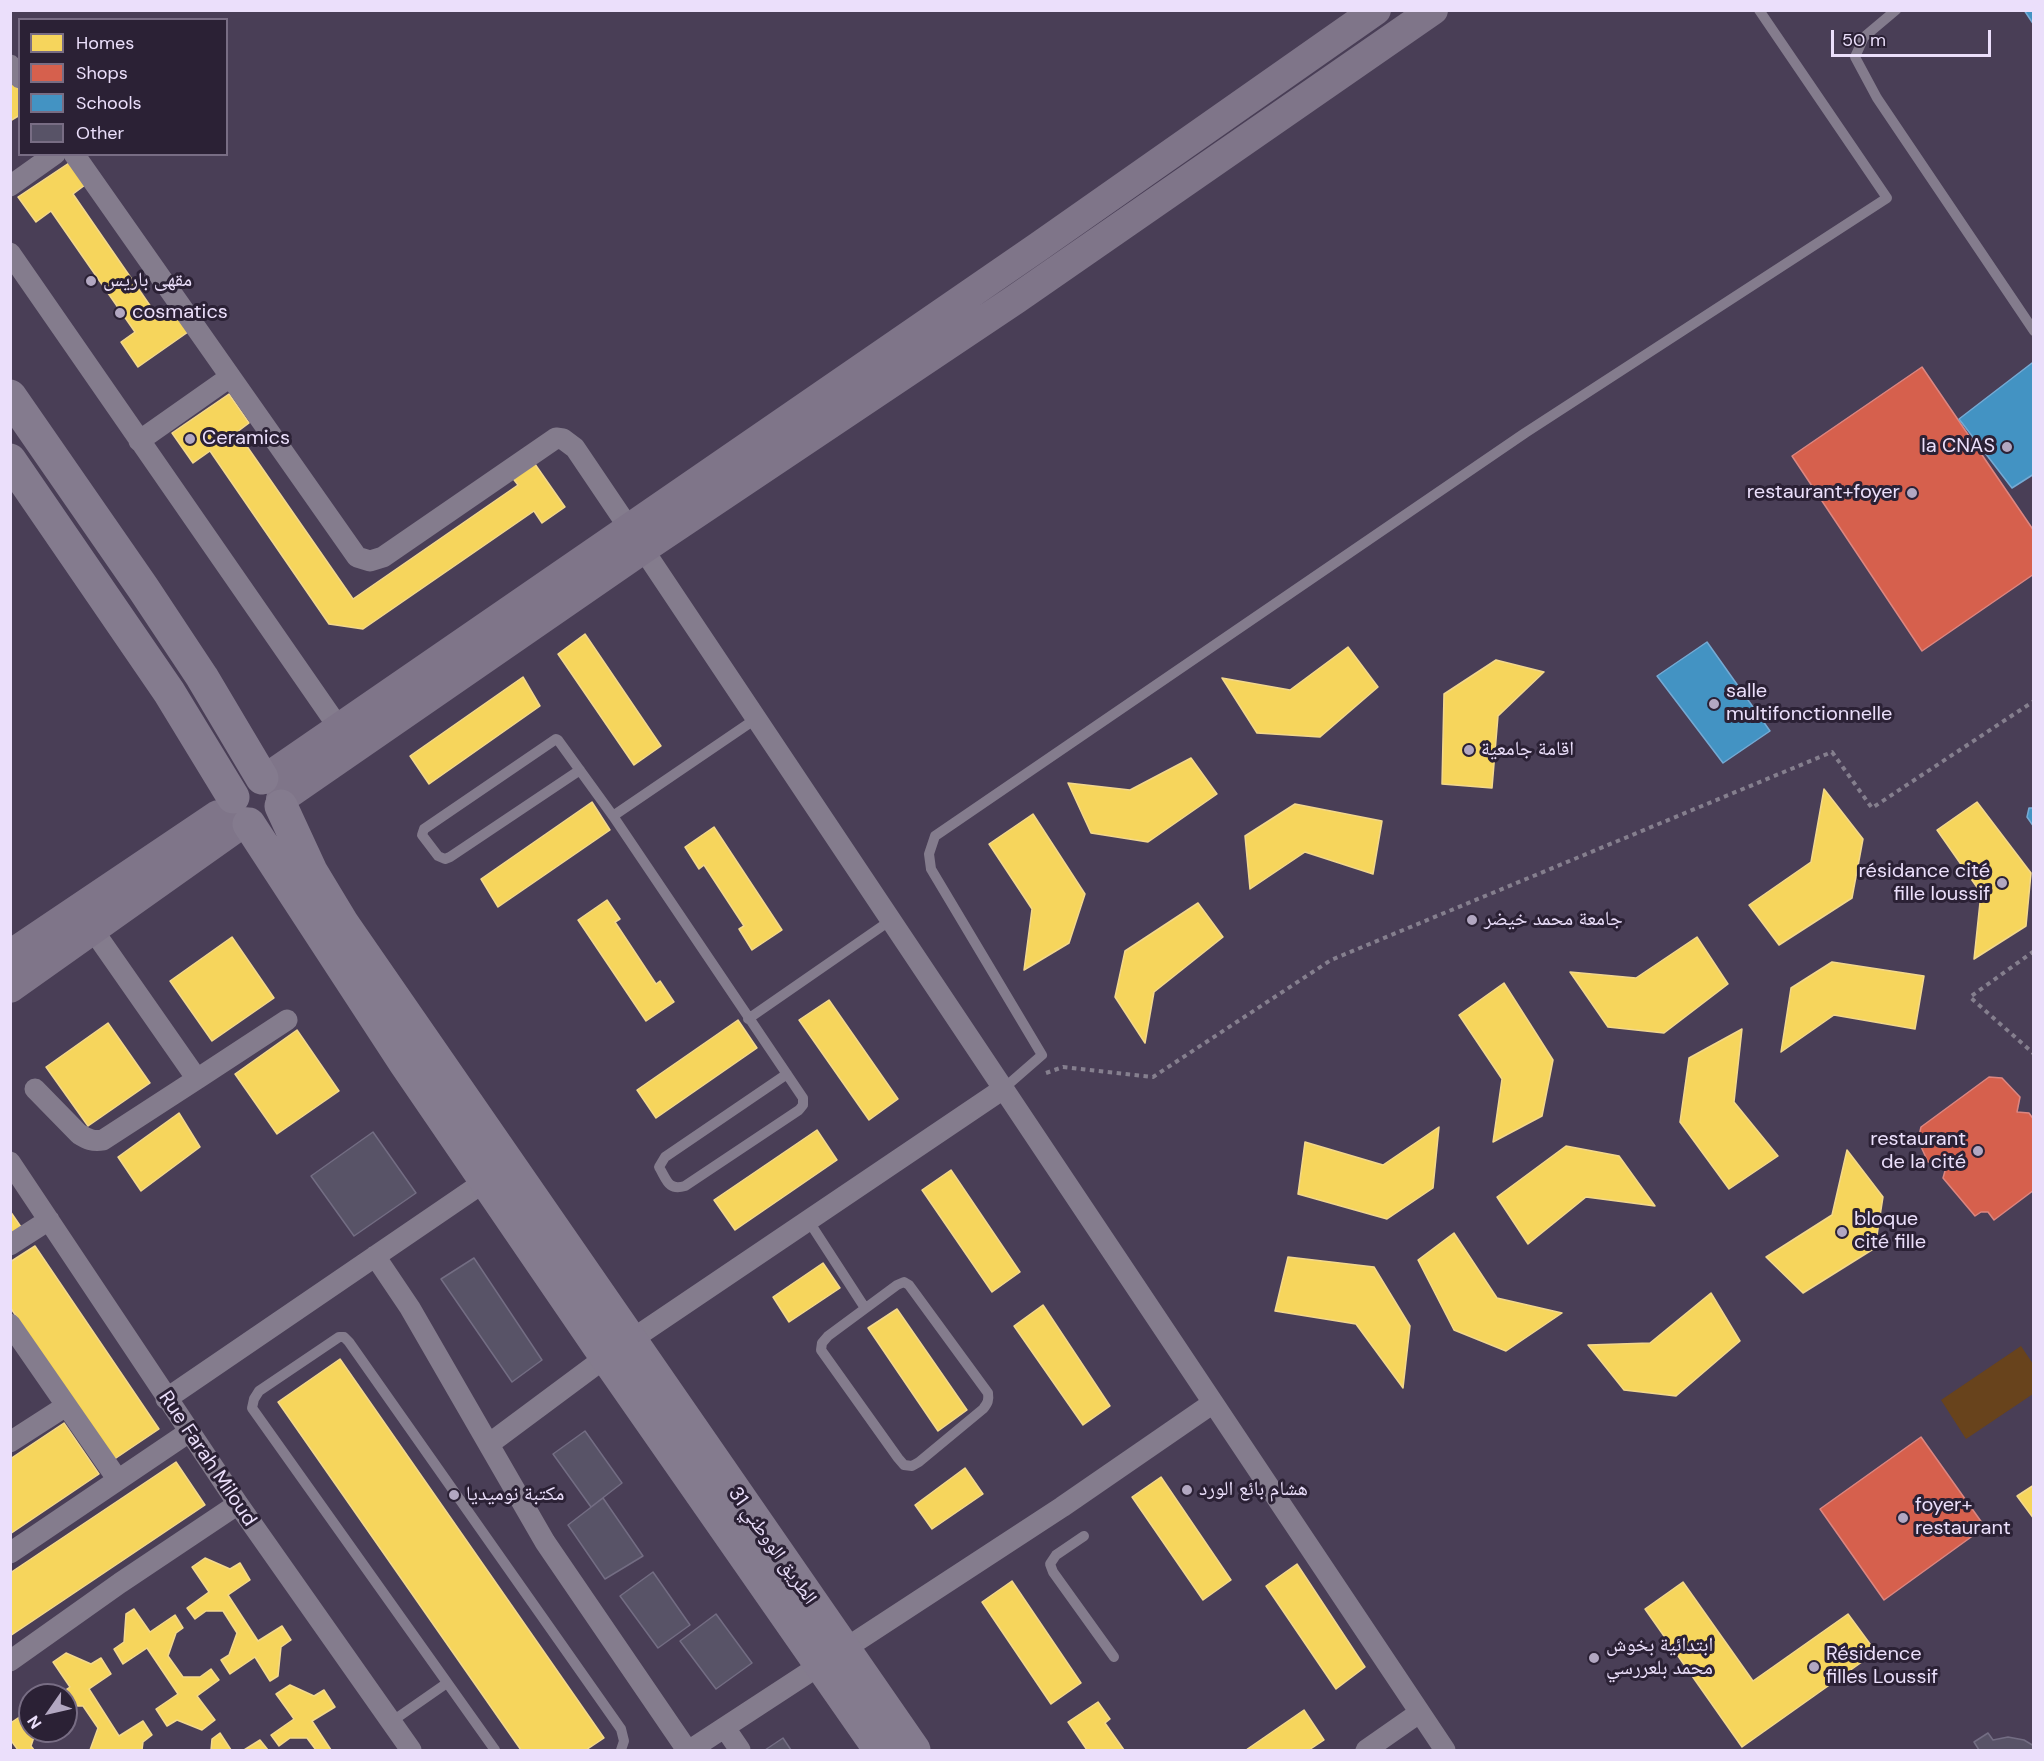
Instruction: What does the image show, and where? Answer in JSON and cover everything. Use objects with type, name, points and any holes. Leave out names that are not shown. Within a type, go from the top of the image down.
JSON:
[{"type":"main road","points":[[272,790],[636,539],[1038,247],[1376,10]]},
{"type":"main road","points":[[272,790],[339,728],[1026,292],[1433,10]]},
{"type":"main road","points":[[10,396],[189,657],[272,790],[311,871],[619,1349],[833,1657],[914,1750]]},
{"type":"main road","points":[[16,479],[163,684],[240,812],[405,1063],[487,1180],[619,1349]]},
{"type":"main road","points":[[246,779],[272,790],[278,813],[268,823],[261,826],[240,812],[235,790],[246,779]]},
{"type":"main road","points":[[10,987],[93,930],[240,812]]},
{"type":"main road","points":[[10,956],[240,812]]},
{"type":"main road","points":[[833,1657],[880,1750]]},
{"type":"street","points":[[10,186],[53,156]]},
{"type":"street","points":[[75,156],[352,552],[365,561],[383,557],[556,438],[563,439],[575,448],[1445,1750]]},
{"type":"street","points":[[10,253],[339,728]]},
{"type":"street","points":[[139,441],[230,377]]},
{"type":"street","points":[[93,930],[196,1079]]},
{"type":"street","points":[[35,1089],[79,1134],[88,1140],[103,1140],[286,1020]]},
{"type":"street","points":[[489,1444],[619,1349],[1003,1089]]},
{"type":"street","name":"Rue Farah Miloud","points":[[10,1162],[166,1399],[411,1750]]},
{"type":"street","points":[[166,1399],[487,1180]]},
{"type":"street","points":[[10,1245],[49,1220]]},
{"type":"street","points":[[375,1256],[411,1308],[545,1542],[689,1750],[1062,1507],[1213,1403]]},
{"type":"street","points":[[10,1324],[118,1480]]},
{"type":"street","points":[[11,1442],[66,1406]]},
{"type":"street","points":[[10,1553],[189,1432]]},
{"type":"street","points":[[11,1661],[120,1583],[238,1504]]},
{"type":"street","points":[[1366,1750],[1419,1713]]},
{"type":"street","points":[[725,1728],[740,1750]]},
{"type":"lane","points":[[1003,1089],[1042,1056],[932,868],[928,854],[935,836],[1525,433],[1887,198],[1759,10]]},
{"type":"lane","points":[[1896,10],[1864,37],[1855,57],[1877,98],[2034,331]]},
{"type":"lane","points":[[613,816],[757,718]]},
{"type":"lane","points":[[580,770],[450,857],[445,859],[438,856],[422,835],[424,829],[556,739],[580,770],[613,816],[748,1018],[787,1074],[803,1098],[803,1105],[799,1110],[685,1186],[676,1188],[671,1186],[659,1167],[665,1157],[787,1074]]},
{"type":"lane","points":[[748,1018],[891,920]]},
{"type":"lane","points":[[808,1220],[865,1308]]},
{"type":"lane","points":[[904,1282],[909,1285],[988,1393],[988,1404],[912,1466],[904,1465],[898,1458],[821,1350],[822,1343],[828,1336],[865,1308],[897,1285],[904,1282]]},
{"type":"lane","points":[[495,1750],[252,1407],[259,1391],[339,1337],[344,1337],[349,1342],[621,1729],[624,1741],[621,1750]]},
{"type":"lane","points":[[1084,1536],[1056,1555],[1050,1564],[1053,1572],[1114,1657]]},
{"type":"lane","points":[[391,1722],[447,1683]]},
{"type":"path","points":[[1043,1074],[1063,1067],[1153,1077],[1331,960],[1832,752],[1872,808],[2034,701]]},
{"type":"path","points":[[2034,951],[1970,997],[2034,1054]]},
{"type":"shaded area","points":[[2021,1346],[2033,1364],[2033,1394],[1966,1439],[1941,1400]]},
{"type":"building: Homes","points":[[12,81],[18,88],[18,116],[10,121],[10,82]]},
{"type":"building: Homes","points":[[69,163],[85,185],[73,194],[160,320],[173,311],[188,332],[138,367],[121,342],[135,332],[51,211],[36,222],[18,197]]},
{"type":"building: Homes","points":[[229,394],[249,423],[237,432],[353,599],[518,485],[508,472],[530,457],[565,507],[542,523],[534,511],[363,629],[329,624],[210,451],[193,463],[172,433]]},
{"type":"building: Homes","points":[[585,634],[661,746],[634,765],[558,654]]},
{"type":"building: Homes","points":[[1348,647],[1378,687],[1320,737],[1257,733],[1222,678],[1290,690]]},
{"type":"building: Homes","name":"اقامة جامعية","points":[[1496,660],[1544,672],[1498,716],[1492,788],[1442,784],[1444,694]]},
{"type":"building: Homes","points":[[523,677],[540,706],[429,784],[410,756]]},
{"type":"building: Homes","points":[[1191,758],[1217,794],[1148,842],[1091,833],[1068,783],[1130,790]]},
{"type":"building: Homes","points":[[1824,789],[1863,839],[1852,898],[1779,945],[1749,905],[1811,862]]},
{"type":"building: Homes","points":[[592,802],[610,830],[498,907],[481,879]]},
{"type":"building: Homes","name":"résidance cité fille loussif","points":[[1977,802],[2031,873],[2026,926],[1974,959],[1981,893],[1937,830]]},
{"type":"building: Homes","points":[[1295,804],[1382,821],[1373,874],[1305,852],[1250,889],[1245,836]]},
{"type":"building: Homes","points":[[1033,814],[1085,894],[1069,943],[1024,970],[1032,909],[989,844]]},
{"type":"building: Homes","points":[[714,827],[782,930],[752,950],[739,929],[744,926],[704,865],[699,869],[685,847]]},
{"type":"building: Homes","points":[[607,900],[620,919],[615,922],[656,984],[660,981],[674,1002],[646,1021],[578,920]]},
{"type":"building: Homes","points":[[1198,903],[1223,937],[1154,992],[1145,1043],[1115,997],[1125,951]]},
{"type":"building: Homes","points":[[232,937],[274,998],[212,1041],[170,981]]},
{"type":"building: Homes","points":[[1697,937],[1728,984],[1664,1033],[1608,1027],[1570,972],[1636,978]]},
{"type":"building: Homes","points":[[1832,962],[1924,976],[1915,1029],[1834,1015],[1781,1052],[1791,988]]},
{"type":"building: Homes","points":[[1504,983],[1553,1060],[1542,1116],[1493,1142],[1502,1079],[1459,1015]]},
{"type":"building: Homes","points":[[829,1000],[898,1099],[869,1120],[799,1020]]},
{"type":"building: Homes","points":[[738,1020],[757,1048],[656,1118],[637,1090]]},
{"type":"building: Homes","points":[[108,1023],[150,1083],[88,1126],[46,1067]]},
{"type":"building: Homes","points":[[1742,1029],[1734,1102],[1778,1156],[1729,1189],[1680,1122],[1689,1058]]},
{"type":"building: Homes","points":[[297,1030],[339,1091],[277,1134],[235,1074]]},
{"type":"building: Homes","points":[[179,1113],[200,1147],[141,1191],[118,1157]]},
{"type":"building: Homes","points":[[1439,1127],[1433,1188],[1387,1219],[1298,1194],[1305,1142],[1383,1165]]},
{"type":"building: Homes","points":[[817,1130],[837,1160],[735,1230],[714,1200]]},
{"type":"building: Homes","points":[[1566,1146],[1619,1156],[1655,1206],[1586,1197],[1528,1244],[1497,1197]]},
{"type":"building: Homes","name":"bloque cité fille","points":[[1847,1150],[1883,1197],[1875,1248],[1803,1293],[1766,1257],[1832,1215]]},
{"type":"building: Homes","points":[[951,1170],[1020,1272],[992,1292],[922,1190]]},
{"type":"building: Homes","points":[[10,1211],[21,1227],[10,1234]]},
{"type":"building: Homes","points":[[1454,1233],[1497,1298],[1562,1313],[1506,1351],[1454,1330],[1418,1260]]},
{"type":"building: Homes","points":[[35,1246],[159,1429],[113,1460],[10,1307],[10,1262]]},
{"type":"building: Homes","points":[[1288,1257],[1374,1267],[1410,1326],[1403,1388],[1356,1324],[1275,1311]]},
{"type":"building: Homes","points":[[823,1263],[840,1288],[789,1322],[773,1297]]},
{"type":"building: Homes","points":[[1711,1293],[1740,1341],[1676,1396],[1624,1390],[1588,1345],[1650,1343]]},
{"type":"building: Homes","points":[[1043,1305],[1110,1406],[1083,1425],[1014,1326]]},
{"type":"building: Homes","points":[[897,1309],[967,1410],[938,1431],[868,1328]]},
{"type":"building: Homes","points":[[340,1359],[604,1738],[586,1750],[521,1750],[278,1402]]},
{"type":"building: Homes","points":[[64,1423],[99,1474],[10,1534],[10,1459]]},
{"type":"building: Homes","points":[[176,1462],[205,1505],[10,1636],[10,1573]]},
{"type":"building: Homes","points":[[965,1468],[983,1494],[932,1529],[915,1505]]},
{"type":"building: Homes","points":[[1161,1477],[1231,1580],[1203,1600],[1132,1497]]},
{"type":"building: Homes","points":[[2034,1485],[2034,1519],[2017,1496]]},
{"type":"building: Homes","points":[[205,1558],[230,1569],[240,1563],[250,1580],[228,1595],[258,1641],[282,1626],[291,1640],[281,1647],[278,1676],[270,1681],[255,1657],[230,1674],[221,1660],[229,1655],[237,1633],[223,1611],[206,1611],[195,1619],[187,1608],[209,1592],[192,1567]]},
{"type":"building: Homes","points":[[1297,1564],[1365,1667],[1336,1689],[1266,1586]]},
{"type":"building: Homes","points":[[1012,1581],[1081,1683],[1051,1704],[982,1602]]},
{"type":"building: Homes","name":"Résidence filles Loussif","points":[[1683,1582],[1753,1681],[1848,1614],[1876,1652],[1742,1747],[1645,1609]]},
{"type":"building: Homes","points":[[134,1609],[150,1632],[175,1615],[183,1628],[176,1633],[168,1656],[183,1677],[200,1677],[211,1669],[219,1680],[197,1696],[215,1720],[202,1730],[177,1720],[167,1726],[156,1709],[178,1694],[147,1648],[123,1664],[114,1649],[124,1642],[126,1614]]},
{"type":"building: Homes","points":[[66,1653],[91,1664],[101,1658],[111,1674],[89,1689],[119,1736],[143,1721],[152,1735],[143,1742],[142,1750],[90,1750],[98,1728],[83,1706],[78,1706],[78,1683],[67,1683],[53,1662]]},
{"type":"building: Homes","points":[[290,1685],[314,1696],[324,1690],[335,1707],[312,1721],[331,1750],[316,1750],[307,1738],[290,1738],[279,1746],[271,1735],[294,1719],[276,1694]]},
{"type":"building: Homes","points":[[1098,1702],[1110,1719],[1105,1723],[1124,1750],[1087,1750],[1068,1722]]},
{"type":"building: Homes","points":[[1304,1710],[1324,1740],[1309,1750],[1246,1750]]},
{"type":"building: Homes","points":[[18,1718],[18,1743],[32,1743],[34,1750],[18,1750],[10,1739],[10,1719],[12,1722]]},
{"type":"building: Homes","points":[[220,1733],[231,1750],[211,1750],[212,1739]]},
{"type":"building: Homes","points":[[260,1740],[268,1750],[244,1750]]},
{"type":"building: Shops","name":"restaurant+foyer","points":[[1922,367],[2034,531],[2034,574],[1922,651],[1792,456]]},
{"type":"building: Shops","name":"restaurant de la cité","points":[[1989,1077],[2002,1078],[2020,1097],[2017,1112],[2029,1113],[2034,1120],[2034,1190],[1994,1220],[1988,1212],[1981,1212],[1975,1216],[1943,1178],[1947,1164],[1928,1162],[1918,1140],[1921,1127]]},
{"type":"building: Shops","name":"foyer+ restaurant","points":[[1921,1437],[1985,1527],[1884,1600],[1820,1509]]},
{"type":"building: Schools","points":[[2024,10],[2034,10],[2034,25]]},
{"type":"building: Schools","name":"la CNAS","points":[[2032,363],[2034,366],[2034,474],[2012,488],[1959,419]]},
{"type":"building: Schools","name":"salle multifonctionnelle","points":[[1707,642],[1770,731],[1723,763],[1657,676]]},
{"type":"building: Schools","points":[[2029,808],[2034,808],[2034,827],[2027,817]]},
{"type":"building: Other","points":[[373,1132],[416,1193],[354,1236],[311,1176]]},
{"type":"building: Other","points":[[474,1258],[542,1360],[512,1382],[441,1279]]},
{"type":"building: Other","points":[[585,1431],[622,1483],[591,1507],[553,1454]]},
{"type":"building: Other","points":[[603,1498],[643,1556],[605,1579],[568,1525]]},
{"type":"building: Other","points":[[653,1572],[690,1625],[658,1648],[620,1596]]},
{"type":"building: Other","points":[[716,1614],[752,1663],[716,1689],[680,1641]]},
{"type":"building: Other","points":[[1988,1733],[1993,1740],[2008,1737],[2024,1740],[2034,1746],[2034,1750],[1979,1750],[1974,1742]]},
{"type":"building: Other","points":[[783,1738],[791,1750],[765,1750]]},
{"type":"place","name":"مقهى باريس","points":[[91,281]]},
{"type":"place","name":"cosmatics","points":[[120,313]]},
{"type":"place","name":"Ceramics","points":[[190,439]]},
{"type":"place","name":"la CNAS","points":[[2007,447]]},
{"type":"place","name":"restaurant+foyer","points":[[1912,493]]},
{"type":"place","name":"salle multifonctionnelle","points":[[1714,704]]},
{"type":"place","name":"اقامة جامعية","points":[[1469,750]]},
{"type":"place","name":"résidance cité fille loussif","points":[[2002,883]]},
{"type":"place","name":"جامعة محمد خيضر","points":[[1472,920]]},
{"type":"place","name":"restaurant de la cité","points":[[1978,1151]]},
{"type":"place","name":"bloque cité fille","points":[[1842,1232]]},
{"type":"place","name":"هشام بائع الورد","points":[[1187,1490]]},
{"type":"place","name":"مكتبة نوميديا","points":[[454,1495]]},
{"type":"place","name":"foyer+ restaurant","points":[[1903,1518]]},
{"type":"place","name":"ابتدائية بخوش محمد بلعررسي","points":[[1594,1658]]},
{"type":"place","name":"Résidence filles Loussif","points":[[1814,1667]]}]
